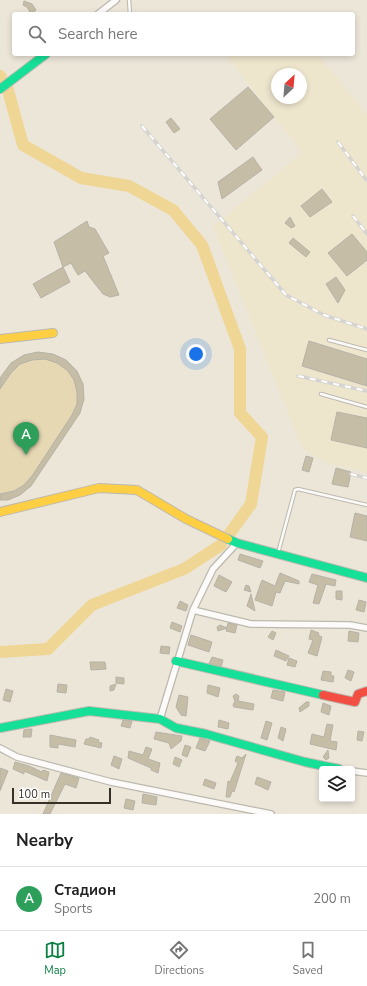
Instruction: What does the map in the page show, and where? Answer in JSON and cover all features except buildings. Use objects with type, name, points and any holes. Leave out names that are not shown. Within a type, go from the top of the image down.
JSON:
[{"type":"street","points":[[101,12],[116,0]]},
{"type":"street","points":[[0,89],[43,56]]},
{"type":"street","points":[[0,339],[23,335],[53,333]]},
{"type":"street","points":[[0,512],[99,488],[137,490],[186,519],[236,543],[367,578]]},
{"type":"street","points":[[160,719],[192,610],[213,569],[236,543]]},
{"type":"street","points":[[192,610],[251,624],[350,625],[367,628]]},
{"type":"street","points":[[176,661],[226,674],[354,702],[358,694],[367,692]]},
{"type":"street","points":[[0,728],[2,729],[89,711],[160,719],[167,726],[206,734],[289,758],[325,766]]},
{"type":"street","points":[[0,748],[17,757],[111,782],[271,814]]},
{"type":"street","points":[[355,771],[367,773]]},
{"type":"lane","points":[[129,0],[130,12]]},
{"type":"lane","points":[[329,340],[367,350]]},
{"type":"lane","points":[[321,394],[367,407]]},
{"type":"lane","points":[[278,554],[295,490],[298,489],[367,505]]},
{"type":"shaded area","points":[[227,56],[319,56],[367,114],[367,473],[327,463],[303,450],[213,226],[302,153]]},
{"type":"shaded area","points":[[38,352],[51,354],[61,358],[70,364],[76,371],[81,379],[83,389],[83,400],[80,413],[31,486],[17,496],[0,500],[0,378],[16,360]]},
{"type":"waterway","points":[[8,90],[23,145],[81,178],[129,186],[173,210],[202,245],[240,349],[240,413],[262,437],[251,504],[230,533]]},
{"type":"waterway","points":[[0,652],[48,649],[92,605],[184,569],[221,545]]},
{"type":"railway","points":[[142,126],[286,295],[324,315],[367,329]]},
{"type":"railway","points":[[338,142],[367,181]]},
{"type":"railway","points":[[353,216],[367,234]]},
{"type":"railway","points":[[298,376],[367,391]]},
{"type":"railway","points":[[351,474],[367,478]]},
{"type":"traffic: fast","points":[[0,89],[43,56]]},
{"type":"traffic: fast","points":[[228,539],[237,543],[367,578]]},
{"type":"traffic: fast","points":[[176,661],[323,695]]},
{"type":"traffic: fast","points":[[0,728],[89,711],[160,719],[176,728],[206,734],[305,762],[324,766]]},
{"type":"traffic: slow","points":[[0,339],[53,333]]},
{"type":"traffic: slow","points":[[0,512],[99,488],[137,490],[186,519],[228,539]]},
{"type":"traffic: jam","points":[[323,695],[355,702],[358,694],[367,691]]},
{"type":"place","name":"Стадион","points":[[26,455]]}]
